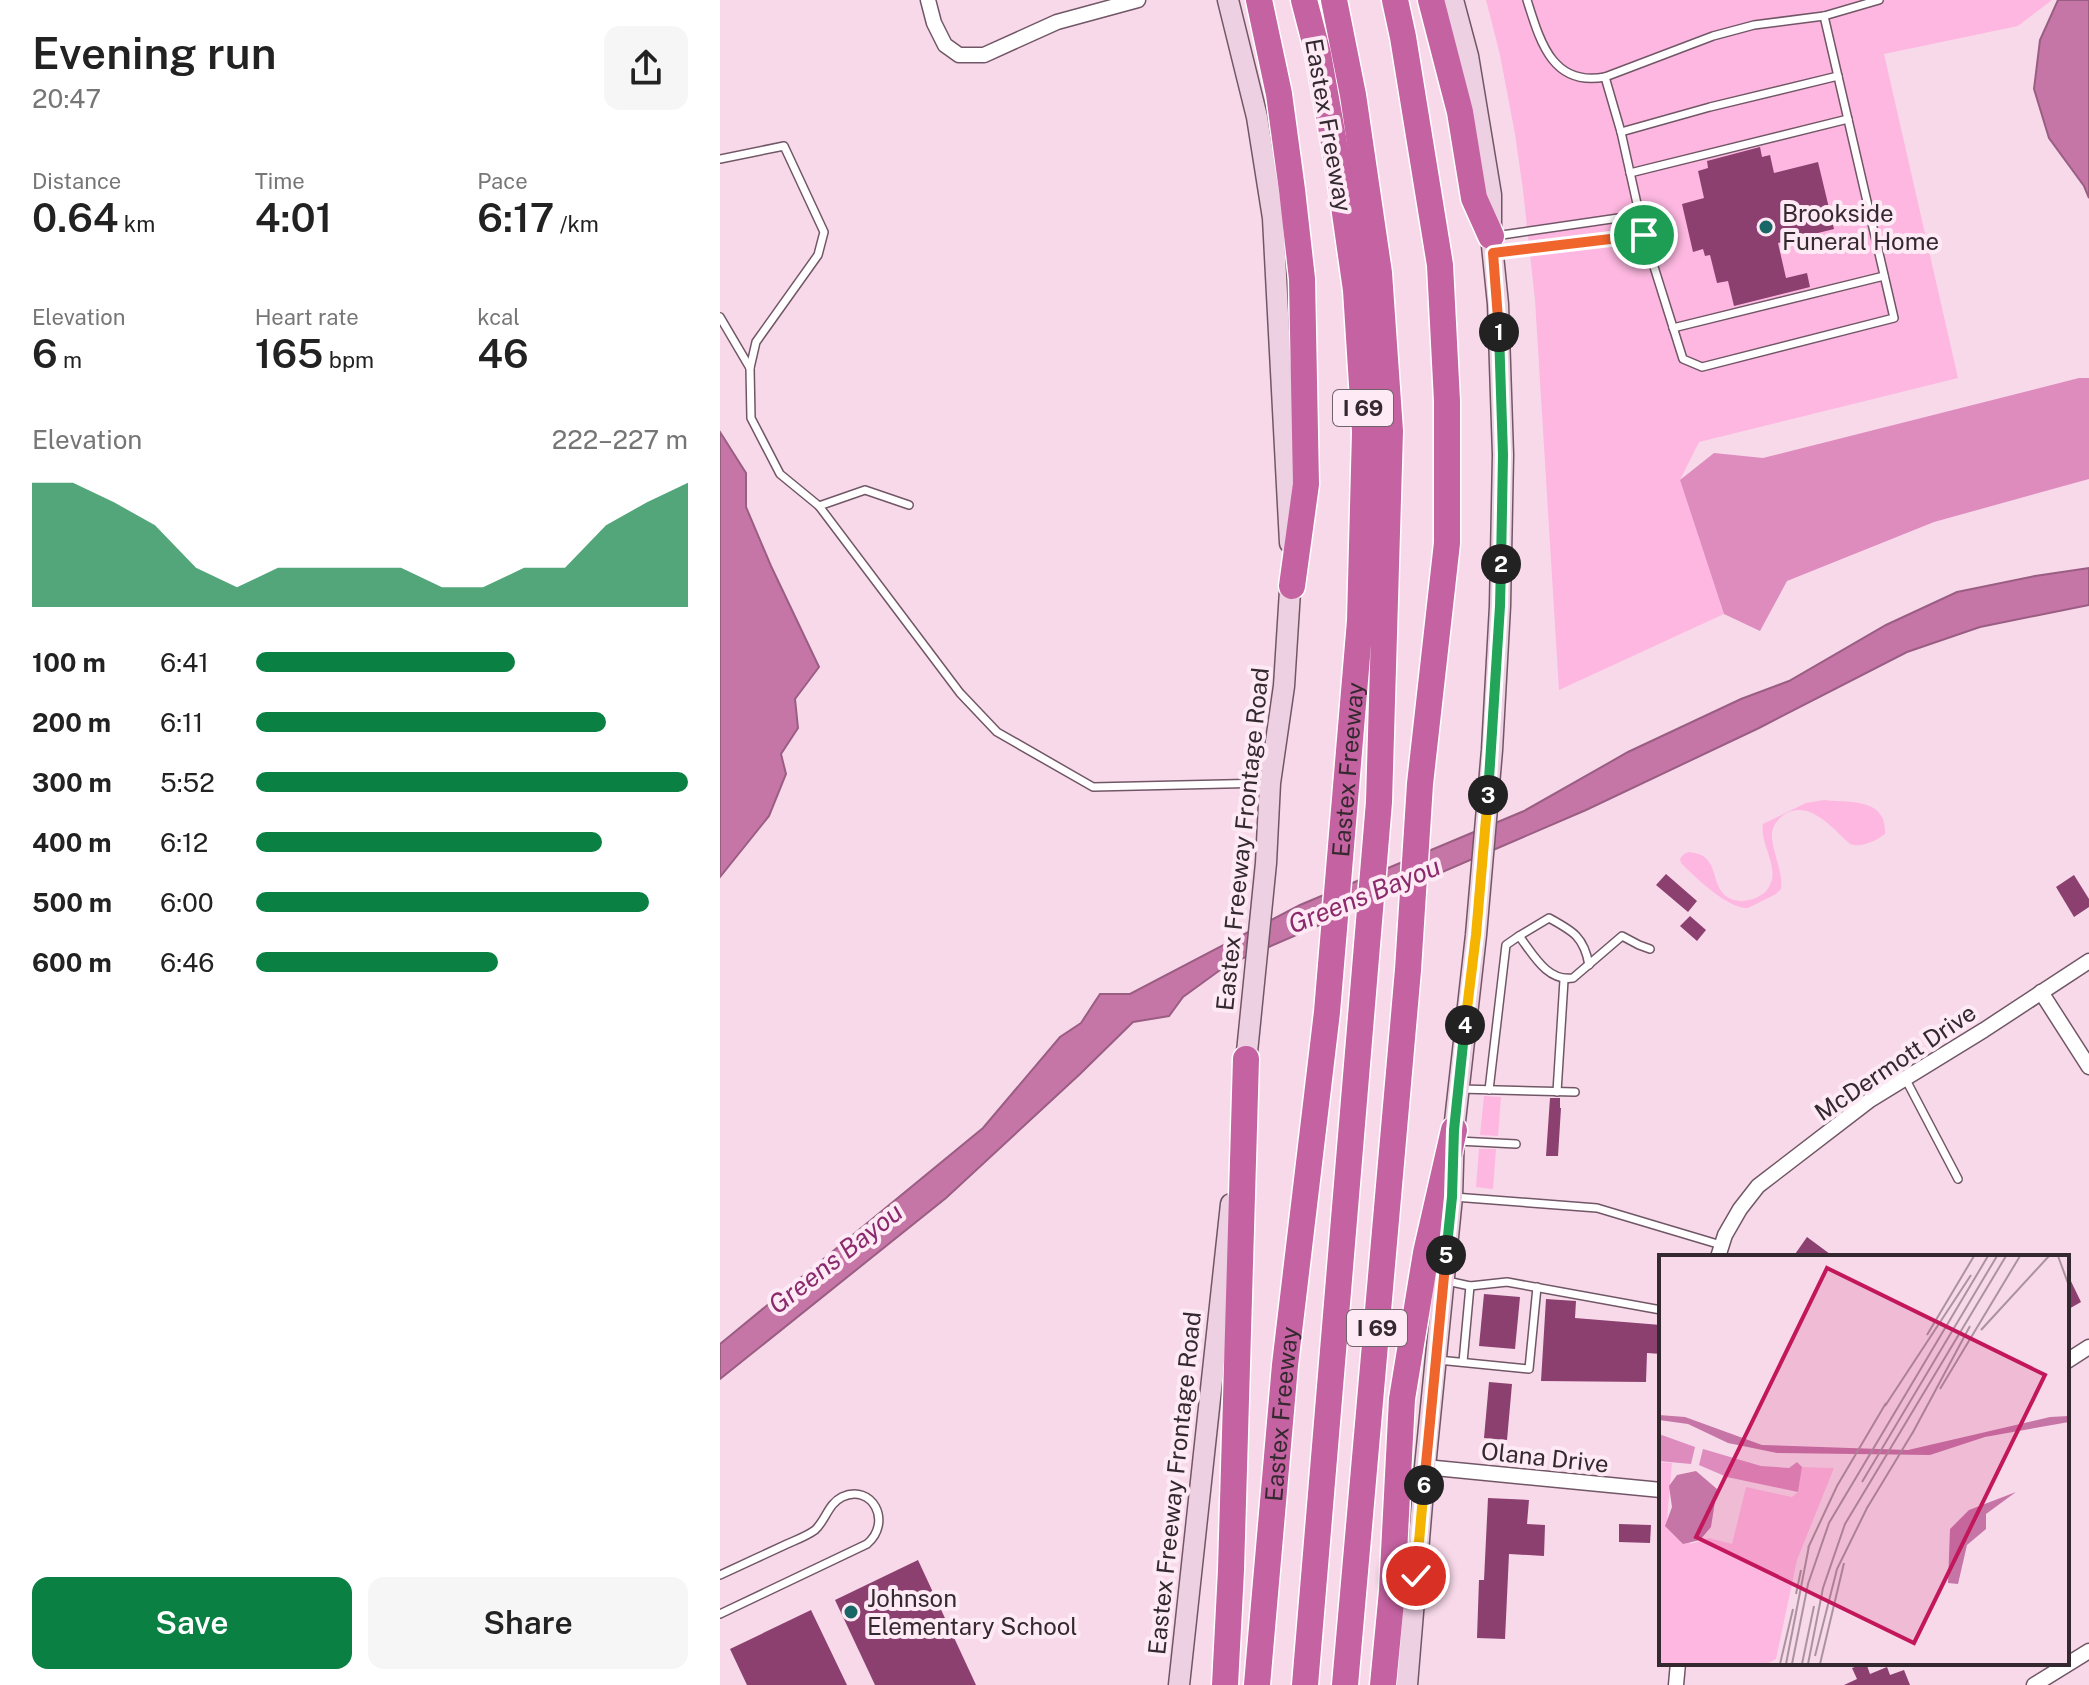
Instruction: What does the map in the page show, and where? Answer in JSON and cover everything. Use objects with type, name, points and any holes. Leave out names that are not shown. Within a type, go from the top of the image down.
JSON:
[{"type":"highway","points":[[1259,0],[1279,94],[1302,279],[1306,484],[1292,586]]},
{"type":"highway","name":"Eastex Freeway","points":[[1257,1685],[1285,1365],[1327,1012],[1360,621],[1365,432],[1356,290],[1339,171],[1318,54],[1304,0]]},
{"type":"highway","name":"I 69","points":[[1305,1685],[1379,802],[1390,431],[1379,273],[1353,95],[1334,0]]},
{"type":"highway","name":"I 69","points":[[1345,1685],[1408,970],[1420,784],[1447,543],[1447,401],[1440,265],[1395,0]]},
{"type":"highway","points":[[1431,0],[1460,112],[1474,198],[1492,245]]},
{"type":"highway","points":[[1225,1685],[1232,1554],[1246,1059]]},
{"type":"highway","points":[[1383,1685],[1392,1591],[1402,1399],[1426,1253],[1454,1135]]},
{"type":"main road","name":"Eastex Freeway Frontage Road","points":[[1179,1680],[1246,1059],[1266,863],[1270,783],[1284,686],[1292,586],[1273,218],[1257,117],[1228,0]]},
{"type":"main road","points":[[1407,1685],[1452,1197],[1458,1089],[1476,935],[1492,750],[1500,606],[1503,455],[1491,195],[1468,56],[1453,0]]},
{"type":"street","points":[[928,0],[945,45],[959,55],[984,55],[1057,22],[1138,0]]},
{"type":"street","name":"McDermott Drive","points":[[1720,1251],[1740,1209],[1758,1186],[1870,1100],[2089,961]]},
{"type":"street","points":[[2041,992],[2089,1067]]},
{"type":"street","points":[[2069,1360],[2089,1347]]},
{"type":"street","name":"Olana Drive","points":[[1425,1467],[1659,1490]]},
{"type":"street","points":[[2069,1663],[2089,1651]]},
{"type":"street","points":[[1676,1685],[1678,1665]]},
{"type":"street","points":[[2034,1685],[2066,1665]]},
{"type":"lane","points":[[1527,0],[1544,49],[1551,60],[1573,75],[1589,80],[1605,77],[1713,36],[1754,25],[1824,16],[1879,0]]},
{"type":"lane","points":[[1605,77],[1644,235],[1683,359],[1702,367],[1894,318],[1824,16]]},
{"type":"lane","points":[[1621,132],[1838,76]]},
{"type":"lane","points":[[1630,173],[1848,119]]},
{"type":"lane","points":[[720,159],[784,146],[824,232],[818,255],[756,342],[750,368],[751,418],[780,474],[819,506],[960,693],[997,732],[1093,787],[1270,783]]},
{"type":"lane","points":[[1492,245],[1639,215]]},
{"type":"lane","points":[[1492,245],[1644,235]]},
{"type":"lane","points":[[1673,328],[1884,276]]},
{"type":"lane","points":[[720,317],[750,368]]},
{"type":"lane","points":[[819,506],[865,490],[909,505]]},
{"type":"lane","points":[[1489,1090],[1506,945],[1549,918],[1571,930],[1580,939],[1587,951],[1589,965]]},
{"type":"lane","points":[[1519,936],[1545,970],[1564,980],[1573,978],[1622,936],[1650,949]]},
{"type":"lane","points":[[1557,1092],[1564,980]]},
{"type":"lane","points":[[1905,1078],[1958,1179]]},
{"type":"lane","points":[[1458,1089],[1575,1092]]},
{"type":"lane","points":[[1454,1135],[1516,1144]]},
{"type":"lane","points":[[1452,1197],[1597,1208],[1720,1251]]},
{"type":"lane","points":[[1444,1280],[1470,1286],[1507,1282],[1659,1310]]},
{"type":"lane","points":[[1463,1362],[1470,1286]]},
{"type":"lane","points":[[1436,1360],[1529,1369],[1537,1287]]},
{"type":"lane","points":[[720,1575],[807,1535],[821,1523],[833,1503],[846,1496],[853,1494],[866,1498],[879,1514],[877,1534],[867,1544],[720,1614]]},
{"type":"shaded area","points":[[1486,0],[2052,0],[2018,26],[1884,54],[1958,378],[1699,442],[1680,480],[1724,614],[1559,690],[1535,300],[1515,134]]},
{"type":"shaded area","points":[[2089,378],[2089,479],[1934,522],[1787,581],[1760,631],[1724,614],[1680,480],[1714,453],[1763,458]]},
{"type":"shaded area","points":[[1824,800],[1855,802],[1873,808],[1884,822],[1885,834],[1868,843],[1850,844],[1810,812],[1791,811],[1779,819],[1772,833],[1781,889],[1748,908],[1722,898],[1681,863],[1680,859],[1686,853],[1702,855],[1726,896],[1738,901],[1757,897],[1767,890],[1773,874],[1763,824],[1806,803]]},
{"type":"shaded area","points":[[1484,1096],[1501,1097],[1498,1136],[1480,1135]]},
{"type":"shaded area","points":[[1479,1149],[1496,1149],[1493,1189],[1476,1187]]},
{"type":"water","points":[[2058,0],[2089,0],[2089,198],[2084,186],[2049,138],[2034,89],[2040,40]]},
{"type":"water","points":[[720,432],[746,473],[746,507],[819,667],[795,699],[798,728],[781,754],[786,774],[769,816],[720,877]]},
{"type":"water","name":"Greens Bayou","points":[[2089,568],[2089,605],[1980,627],[1907,652],[1759,728],[1586,810],[1227,965],[1183,997],[1169,1016],[1133,1022],[946,1198],[720,1379],[720,1344],[983,1128],[1060,1037],[1081,1023],[1100,994],[1130,994],[1300,905],[1524,811],[1628,752],[1741,699],[1789,681],[1886,625],[1957,592]]},
{"type":"building","name":"Brookside Funeral Home","points":[[1760,147],[1762,157],[1770,155],[1774,173],[1818,162],[1834,229],[1778,243],[1786,278],[1807,273],[1810,287],[1734,306],[1728,281],[1717,283],[1710,255],[1705,256],[1703,249],[1693,252],[1682,204],[1704,198],[1698,171],[1708,168],[1707,161]]},
{"type":"building","points":[[1666,874],[1697,901],[1688,912],[1656,885]]},
{"type":"building","points":[[2074,875],[2089,899],[2089,907],[2074,917],[2056,887]]},
{"type":"building","points":[[1690,916],[1706,930],[1697,941],[1680,926]]},
{"type":"building","points":[[1550,1098],[1560,1098],[1558,1156],[1546,1156]]},
{"type":"building","points":[[1807,1237],[1831,1255],[1794,1255]]},
{"type":"building","points":[[2069,1277],[2081,1302],[2069,1309]]},
{"type":"building","points":[[1484,1294],[1520,1297],[1515,1349],[1479,1346]]},
{"type":"building","points":[[1546,1299],[1576,1301],[1575,1318],[1659,1325],[1659,1354],[1647,1353],[1646,1382],[1541,1381]]},
{"type":"building","points":[[1489,1382],[1512,1384],[1507,1440],[1484,1438]]},
{"type":"building","points":[[1488,1498],[1529,1500],[1527,1524],[1545,1525],[1544,1556],[1509,1554],[1505,1639],[1477,1638],[1479,1580],[1484,1580]]},
{"type":"building","points":[[1619,1524],[1651,1525],[1650,1543],[1619,1542]]},
{"type":"building","points":[[918,1560],[976,1685],[875,1685],[835,1600]]},
{"type":"building","points":[[811,1610],[847,1685],[747,1685],[730,1649]]},
{"type":"building","points":[[1867,1665],[1870,1674],[1887,1667],[1890,1675],[1904,1670],[1910,1685],[1844,1685],[1857,1679],[1852,1668]]},
{"type":"place","name":"Brookside Funeral Home","points":[[1766,227]]},
{"type":"place","name":"Johnson Elementary School","points":[[851,1612]]},
{"type":"route","points":[[1416,1576],[1452,1197],[1454,1130],[1476,935],[1492,750],[1500,606],[1503,455],[1498,304],[1493,253],[1644,235]]}]
